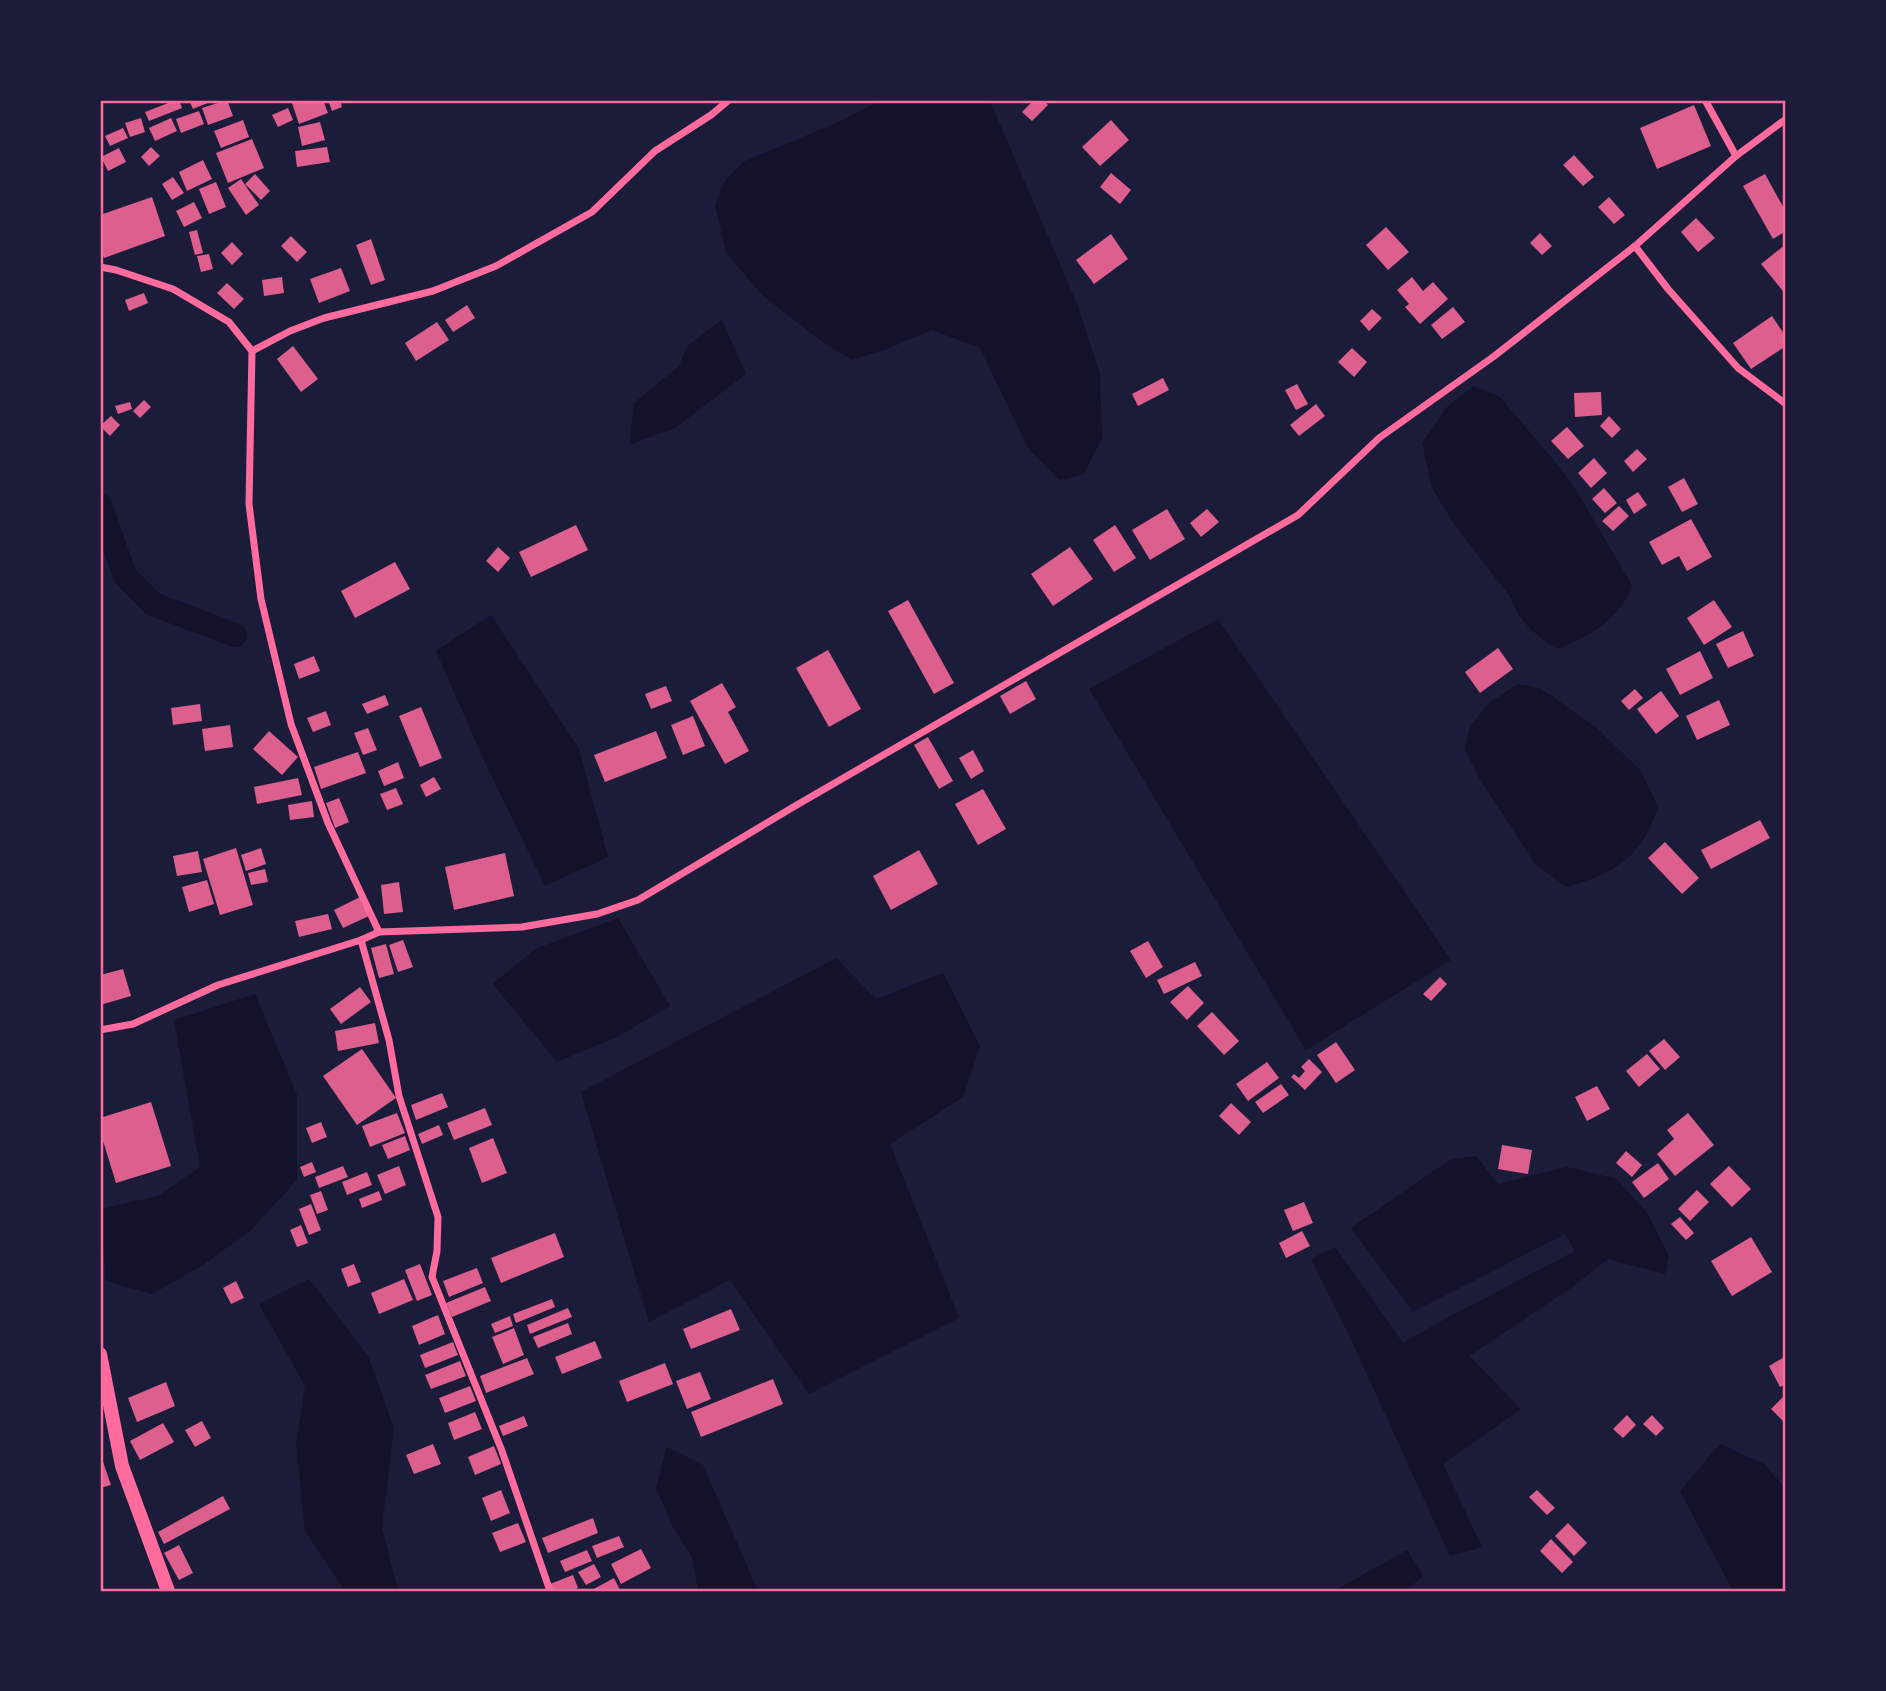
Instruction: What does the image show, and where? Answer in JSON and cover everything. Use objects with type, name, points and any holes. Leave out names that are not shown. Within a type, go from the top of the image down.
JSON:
[{"type":"main road","points":[[100,1354],[122,1466],[168,1591]]},
{"type":"street","points":[[252,351],[290,331],[324,318],[433,291],[496,266],[592,212],[655,152],[729,100]]},
{"type":"street","points":[[1705,100],[1736,156]]},
{"type":"street","points":[[100,1030],[133,1024],[218,985],[380,932],[523,928],[597,914],[638,900],[1298,515],[1379,438],[1493,357],[1635,246],[1736,156],[1786,120]]},
{"type":"street","points":[[1635,246],[1668,289],[1738,368],[1786,404]]},
{"type":"street","points":[[100,267],[173,289],[229,322],[252,351],[249,504],[261,599],[291,724],[328,823],[380,932]]},
{"type":"street","points":[[361,940],[390,1040],[399,1096],[438,1217],[437,1251],[432,1277],[502,1451],[550,1591]]},
{"type":"shaded area","points":[[881,100],[988,100],[993,108],[1077,304],[1100,374],[1102,439],[1083,475],[1059,480],[1028,448],[980,348],[932,330],[852,360],[824,343],[762,295],[726,252],[715,205],[724,182],[743,162],[843,120]]},
{"type":"shaded area","points":[[722,320],[746,374],[675,428],[629,445],[634,403],[679,366],[688,345]]},
{"type":"shaded area","points":[[1474,386],[1500,397],[1557,464],[1576,490],[1633,587],[1618,610],[1601,626],[1557,649],[1523,621],[1511,598],[1454,524],[1432,488],[1422,443],[1447,407]]},
{"type":"shaded area","points":[[491,615],[579,749],[608,857],[545,886],[483,758],[436,651]]},
{"type":"shaded area","points":[[1218,619],[1451,960],[1306,1050],[1089,689]]},
{"type":"shaded area","points":[[1518,684],[1540,688],[1597,728],[1641,771],[1658,807],[1644,839],[1625,860],[1600,876],[1567,887],[1536,865],[1479,778],[1465,749],[1470,726],[1489,703]]},
{"type":"shaded area","points":[[618,918],[670,1006],[615,1038],[557,1062],[493,984],[535,949]]},
{"type":"shaded area","points":[[836,958],[876,999],[943,973],[980,1046],[963,1097],[890,1144],[959,1318],[809,1394],[730,1280],[649,1322],[581,1092]]},
{"type":"shaded area","points":[[255,994],[297,1095],[297,1180],[251,1230],[203,1265],[152,1294],[106,1281],[100,1209],[158,1196],[200,1167],[174,1020]]},
{"type":"shaded area","points":[[1476,1156],[1498,1184],[1567,1167],[1617,1179],[1647,1213],[1669,1256],[1665,1274],[1608,1259],[1571,1288],[1469,1356],[1521,1409],[1443,1464],[1482,1547],[1450,1556],[1349,1335],[1311,1259],[1335,1247],[1403,1343],[1575,1251],[1565,1234],[1413,1312],[1351,1228],[1451,1159]]},
{"type":"shaded area","points":[[309,1279],[368,1356],[394,1428],[382,1527],[398,1591],[345,1591],[305,1531],[296,1444],[305,1386],[259,1304]]},
{"type":"shaded area","points":[[1720,1444],[1764,1464],[1786,1489],[1786,1591],[1733,1591],[1680,1491]]},
{"type":"shaded area","points":[[667,1447],[703,1465],[758,1591],[698,1591],[693,1559],[673,1527],[656,1488]]},
{"type":"shaded area","points":[[1407,1550],[1423,1576],[1405,1591],[1334,1591]]},
{"type":"building","points":[[179,100],[182,108],[149,121],[145,112]]},
{"type":"building","points":[[189,100],[215,100],[193,109]]},
{"type":"building","points":[[227,100],[233,116],[208,125],[202,108]]},
{"type":"building","points":[[291,100],[323,100],[328,113],[299,124]]},
{"type":"building","points":[[328,100],[340,100],[342,107],[332,111]]},
{"type":"building","points":[[1034,100],[1043,100],[1048,105],[1032,121],[1022,112]]},
{"type":"building","points":[[1694,105],[1711,146],[1657,169],[1640,128]]},
{"type":"building","points":[[288,108],[293,120],[278,127],[272,115]]},
{"type":"building","points":[[199,111],[204,124],[181,133],[176,119]]},
{"type":"building","points":[[141,118],[145,132],[130,137],[125,123]]},
{"type":"building","points":[[171,118],[177,131],[155,141],[149,128]]},
{"type":"building","points":[[243,120],[249,137],[221,148],[214,131]]},
{"type":"building","points":[[1111,120],[1129,140],[1100,166],[1082,147]]},
{"type":"building","points":[[320,122],[325,140],[302,146],[298,127]]},
{"type":"building","points":[[123,128],[128,138],[110,146],[105,136]]},
{"type":"building","points":[[252,139],[264,168],[228,183],[216,153]]},
{"type":"building","points":[[151,147],[160,156],[149,166],[141,157]]},
{"type":"building","points":[[327,147],[330,162],[297,167],[295,151]]},
{"type":"building","points":[[119,148],[126,162],[108,171],[101,157]]},
{"type":"building","points":[[1574,155],[1594,177],[1583,186],[1563,165]]},
{"type":"building","points":[[203,160],[212,179],[187,191],[179,172]]},
{"type":"building","points":[[1111,173],[1131,190],[1120,204],[1100,187]]},
{"type":"building","points":[[255,174],[270,191],[261,200],[245,184]]},
{"type":"building","points":[[1765,174],[1786,212],[1786,231],[1773,239],[1743,186]]},
{"type":"building","points":[[173,177],[184,193],[172,200],[162,184]]},
{"type":"building","points":[[241,179],[259,205],[246,215],[228,188]]},
{"type":"building","points":[[216,182],[226,207],[209,214],[199,189]]},
{"type":"building","points":[[152,197],[165,236],[104,258],[100,246],[100,215]]},
{"type":"building","points":[[1609,197],[1625,215],[1614,224],[1598,207]]},
{"type":"building","points":[[194,202],[202,218],[184,227],[176,211]]},
{"type":"building","points":[[1696,218],[1715,238],[1698,252],[1681,232]]},
{"type":"building","points":[[1386,227],[1409,252],[1388,270],[1366,245]]},
{"type":"building","points":[[197,230],[203,253],[195,255],[189,232]]},
{"type":"building","points":[[1540,233],[1552,246],[1542,255],[1530,243]]},
{"type":"building","points":[[1111,234],[1128,259],[1094,284],[1076,260]]},
{"type":"building","points":[[291,236],[307,252],[297,262],[281,246]]},
{"type":"building","points":[[371,239],[385,280],[371,285],[356,245]]},
{"type":"building","points":[[232,242],[243,254],[232,265],[221,253]]},
{"type":"building","points":[[1786,244],[1786,295],[1761,264]]},
{"type":"building","points":[[209,254],[213,269],[201,272],[197,256]]},
{"type":"building","points":[[341,268],[350,291],[319,303],[310,279]]},
{"type":"building","points":[[282,277],[284,293],[264,296],[262,280]]},
{"type":"building","points":[[1412,277],[1423,291],[1433,282],[1448,299],[1420,324],[1405,307],[1409,304],[1397,290]]},
{"type":"building","points":[[227,283],[244,299],[234,309],[217,293]]},
{"type":"building","points":[[144,293],[148,303],[129,311],[125,300]]},
{"type":"building","points":[[467,305],[475,318],[453,332],[445,320]]},
{"type":"building","points":[[1453,307],[1465,322],[1442,339],[1431,325]]},
{"type":"building","points":[[1372,309],[1382,318],[1369,331],[1360,321]]},
{"type":"building","points":[[1772,316],[1786,337],[1786,346],[1751,369],[1733,343]]},
{"type":"building","points":[[437,322],[449,340],[416,361],[405,343]]},
{"type":"building","points":[[293,346],[318,379],[301,392],[277,359]]},
{"type":"building","points":[[1352,348],[1367,362],[1354,377],[1338,362]]},
{"type":"building","points":[[1163,378],[1169,390],[1138,406],[1132,394]]},
{"type":"building","points":[[1297,384],[1308,404],[1296,410],[1285,390]]},
{"type":"building","points":[[1601,392],[1602,415],[1575,417],[1574,393]]},
{"type":"building","points":[[144,400],[151,407],[140,418],[133,411]]},
{"type":"building","points":[[130,402],[132,409],[118,414],[115,406]]},
{"type":"building","points":[[1316,404],[1325,416],[1299,436],[1290,425]]},
{"type":"building","points":[[111,416],[120,425],[110,436],[100,426]]},
{"type":"building","points":[[1609,416],[1621,429],[1612,438],[1600,426]]},
{"type":"building","points":[[1567,427],[1584,446],[1568,459],[1551,441]]},
{"type":"building","points":[[1637,449],[1647,459],[1633,472],[1624,461]]},
{"type":"building","points":[[1594,458],[1607,473],[1591,488],[1578,473]]},
{"type":"building","points":[[1684,478],[1698,504],[1682,512],[1668,487]]},
{"type":"building","points":[[1604,488],[1617,503],[1605,513],[1592,499]]},
{"type":"building","points":[[1638,492],[1647,505],[1634,514],[1626,500]]},
{"type":"building","points":[[1619,506],[1629,516],[1613,531],[1602,521]]},
{"type":"building","points":[[1167,509],[1185,539],[1150,560],[1132,530]]},
{"type":"building","points":[[1207,509],[1219,522],[1201,537],[1190,523]]},
{"type":"building","points":[[1691,519],[1712,557],[1687,571],[1679,556],[1662,565],[1649,542]]},
{"type":"building","points":[[576,525],[588,550],[531,577],[519,552]]},
{"type":"building","points":[[1115,525],[1136,558],[1114,572],[1093,540]]},
{"type":"building","points":[[498,547],[510,558],[498,572],[486,561]]},
{"type":"building","points":[[1070,547],[1093,579],[1053,606],[1031,574]]},
{"type":"building","points":[[395,562],[410,589],[355,618],[341,591]]},
{"type":"building","points":[[908,600],[954,683],[934,694],[888,611]]},
{"type":"building","points":[[1714,600],[1732,627],[1704,645],[1687,618]]},
{"type":"building","points":[[1743,631],[1754,656],[1728,668],[1716,644]]},
{"type":"building","points":[[1498,648],[1513,669],[1480,693],[1465,672]]},
{"type":"building","points":[[828,650],[861,709],[829,727],[796,668]]},
{"type":"building","points":[[1700,651],[1713,678],[1680,695],[1666,669]]},
{"type":"building","points":[[314,656],[320,671],[299,679],[294,664]]},
{"type":"building","points":[[1026,681],[1036,699],[1010,714],[1000,696]]},
{"type":"building","points":[[722,683],[736,707],[728,712],[749,751],[725,764],[690,701]]},
{"type":"building","points":[[666,686],[672,701],[651,709],[645,694]]},
{"type":"building","points":[[1635,689],[1643,698],[1629,710],[1621,701]]},
{"type":"building","points":[[1661,691],[1679,716],[1656,734],[1637,709]]},
{"type":"building","points":[[385,695],[389,705],[367,714],[362,704]]},
{"type":"building","points":[[1719,700],[1730,725],[1697,740],[1686,716]]},
{"type":"building","points":[[200,704],[202,721],[173,725],[171,708]]},
{"type":"building","points":[[421,707],[442,758],[420,767],[399,716]]},
{"type":"building","points":[[326,711],[331,725],[313,732],[307,718]]},
{"type":"building","points":[[693,716],[705,746],[683,755],[671,725]]},
{"type":"building","points":[[230,725],[233,747],[205,751],[202,729]]},
{"type":"building","points":[[368,728],[377,750],[363,755],[354,733]]},
{"type":"building","points":[[269,731],[298,757],[282,775],[253,749]]},
{"type":"building","points":[[656,731],[667,758],[605,782],[594,755]]},
{"type":"building","points":[[928,737],[953,781],[939,789],[914,745]]},
{"type":"building","points":[[973,750],[984,771],[971,779],[959,758]]},
{"type":"building","points":[[358,752],[366,773],[321,789],[314,767]]},
{"type":"building","points":[[398,762],[404,778],[384,786],[378,771]]},
{"type":"building","points":[[434,777],[441,789],[426,797],[420,785]]},
{"type":"building","points":[[298,778],[302,795],[257,804],[254,787]]},
{"type":"building","points":[[396,788],[403,804],[387,810],[380,794]]},
{"type":"building","points":[[983,789],[1006,829],[978,845],[955,804]]},
{"type":"building","points":[[339,798],[349,822],[335,828],[326,803]]},
{"type":"building","points":[[312,801],[314,817],[290,820],[288,805]]},
{"type":"building","points":[[1760,820],[1770,838],[1711,869],[1701,850]]},
{"type":"building","points":[[1665,842],[1699,878],[1682,894],[1648,858]]},
{"type":"building","points":[[236,848],[253,905],[220,915],[203,859]]},
{"type":"building","points":[[261,848],[266,864],[246,871],[241,855]]},
{"type":"building","points":[[919,850],[938,884],[891,910],[873,876]]},
{"type":"building","points":[[198,851],[202,872],[177,876],[173,856]]},
{"type":"building","points":[[505,853],[514,896],[454,910],[445,867]]},
{"type":"building","points":[[265,869],[268,882],[251,885],[248,873]]},
{"type":"building","points":[[207,880],[214,904],[189,912],[182,887]]},
{"type":"building","points":[[399,882],[403,912],[384,914],[381,885]]},
{"type":"building","points":[[360,897],[369,916],[343,928],[334,910]]},
{"type":"building","points":[[328,914],[332,929],[299,937],[295,921]]},
{"type":"building","points":[[403,940],[413,967],[398,972],[389,945]]},
{"type":"building","points":[[1148,941],[1163,967],[1146,978],[1130,951]]},
{"type":"building","points":[[386,944],[394,974],[379,978],[371,948]]},
{"type":"building","points":[[1195,962],[1202,976],[1164,994],[1157,980]]},
{"type":"building","points":[[123,969],[131,996],[100,1005],[100,975]]},
{"type":"building","points":[[1440,977],[1447,984],[1431,1001],[1423,994]]},
{"type":"building","points":[[1188,986],[1204,1003],[1187,1020],[1170,1002]]},
{"type":"building","points":[[360,987],[371,1002],[341,1024],[330,1009]]},
{"type":"building","points":[[1212,1012],[1239,1041],[1224,1055],[1197,1026]]},
{"type":"building","points":[[375,1023],[379,1043],[338,1051],[335,1031]]},
{"type":"building","points":[[1664,1039],[1680,1057],[1665,1070],[1649,1051]]},
{"type":"building","points":[[1336,1042],[1355,1070],[1336,1083],[1317,1055]]},
{"type":"building","points":[[362,1049],[396,1098],[357,1125],[323,1076]]},
{"type":"building","points":[[1647,1054],[1660,1069],[1639,1087],[1626,1071]]},
{"type":"building","points":[[1309,1059],[1322,1072],[1305,1090],[1291,1077],[1294,1074],[1299,1078],[1305,1071],[1301,1067]]},
{"type":"building","points":[[1267,1062],[1279,1078],[1248,1101],[1236,1084]]},
{"type":"building","points":[[1281,1084],[1289,1095],[1263,1113],[1255,1102]]},
{"type":"building","points":[[1597,1086],[1610,1109],[1587,1121],[1575,1097]]},
{"type":"building","points":[[442,1093],[448,1107],[416,1120],[411,1105]]},
{"type":"building","points":[[151,1102],[171,1166],[116,1183],[100,1131],[100,1118]]},
{"type":"building","points":[[1231,1103],[1251,1122],[1239,1135],[1219,1116]]},
{"type":"building","points":[[485,1108],[492,1125],[454,1140],[447,1123]]},
{"type":"building","points":[[397,1113],[405,1133],[370,1147],[362,1126]]},
{"type":"building","points":[[1688,1113],[1714,1145],[1675,1176],[1657,1154],[1674,1139],[1667,1130]]},
{"type":"building","points":[[321,1122],[327,1137],[312,1143],[306,1128]]},
{"type":"building","points":[[439,1125],[443,1135],[422,1144],[418,1134]]},
{"type":"building","points":[[405,1136],[410,1150],[388,1159],[382,1145]]},
{"type":"building","points":[[493,1138],[507,1173],[482,1183],[469,1148]]},
{"type":"building","points":[[1502,1145],[1532,1150],[1528,1174],[1498,1169]]},
{"type":"building","points":[[1626,1151],[1642,1165],[1632,1177],[1616,1163]]},
{"type":"building","points":[[312,1162],[316,1172],[304,1177],[300,1167]]},
{"type":"building","points":[[1658,1163],[1669,1179],[1644,1198],[1632,1182]]},
{"type":"building","points":[[343,1166],[348,1177],[319,1188],[315,1177]]},
{"type":"building","points":[[399,1166],[406,1185],[385,1194],[377,1175]]},
{"type":"building","points":[[1729,1166],[1751,1189],[1732,1207],[1710,1184]]},
{"type":"building","points":[[367,1172],[372,1185],[347,1195],[342,1182]]},
{"type":"building","points":[[1697,1190],[1709,1202],[1690,1221],[1678,1209]]},
{"type":"building","points":[[321,1191],[328,1210],[317,1214],[310,1195]]},
{"type":"building","points":[[379,1191],[382,1200],[362,1208],[359,1199]]},
{"type":"building","points":[[1304,1202],[1313,1223],[1293,1231],[1284,1210]]},
{"type":"building","points":[[311,1204],[321,1230],[309,1235],[299,1209]]},
{"type":"building","points":[[1680,1217],[1694,1233],[1686,1240],[1671,1224]]},
{"type":"building","points":[[301,1225],[308,1243],[297,1247],[290,1230]]},
{"type":"building","points":[[1302,1231],[1310,1246],[1286,1258],[1279,1243]]},
{"type":"building","points":[[555,1233],[564,1257],[501,1283],[491,1258]]},
{"type":"building","points":[[1751,1237],[1772,1272],[1732,1296],[1711,1261]]},
{"type":"building","points":[[354,1264],[361,1282],[348,1287],[341,1269]]},
{"type":"building","points":[[420,1264],[432,1295],[417,1301],[405,1270]]},
{"type":"building","points":[[477,1268],[483,1283],[449,1297],[443,1281]]},
{"type":"building","points":[[404,1279],[413,1300],[379,1314],[371,1293]]},
{"type":"building","points":[[236,1281],[244,1298],[231,1304],[223,1288]]},
{"type":"building","points":[[485,1287],[491,1301],[452,1317],[446,1303]]},
{"type":"building","points":[[552,1299],[555,1307],[516,1323],[513,1314]]},
{"type":"building","points":[[568,1308],[572,1317],[530,1334],[527,1325]]},
{"type":"building","points":[[731,1309],[740,1330],[691,1349],[683,1329]]},
{"type":"building","points":[[438,1315],[445,1334],[419,1345],[412,1326]]},
{"type":"building","points":[[510,1316],[513,1326],[495,1333],[491,1324]]},
{"type":"building","points":[[568,1323],[572,1334],[538,1348],[533,1337]]},
{"type":"building","points":[[514,1328],[524,1355],[503,1364],[492,1337]]},
{"type":"building","points":[[595,1341],[602,1358],[562,1374],[555,1357]]},
{"type":"building","points":[[453,1342],[458,1355],[425,1368],[420,1355]]},
{"type":"building","points":[[1786,1356],[1786,1384],[1780,1387],[1769,1366]]},
{"type":"building","points":[[527,1358],[534,1374],[486,1393],[480,1376]]},
{"type":"building","points":[[460,1361],[466,1376],[431,1389],[425,1375]]},
{"type":"building","points":[[665,1363],[673,1384],[627,1402],[619,1381]]},
{"type":"building","points":[[700,1372],[711,1399],[687,1409],[676,1381]]},
{"type":"building","points":[[773,1379],[783,1404],[701,1437],[691,1412]]},
{"type":"building","points":[[166,1382],[175,1406],[137,1422],[128,1398]]},
{"type":"building","points":[[470,1386],[476,1401],[445,1413],[439,1398]]},
{"type":"building","points":[[1786,1394],[1786,1424],[1771,1409]]},
{"type":"building","points":[[475,1412],[482,1429],[454,1440],[448,1423]]},
{"type":"building","points":[[1627,1415],[1636,1425],[1623,1438],[1613,1429]]},
{"type":"building","points":[[1652,1415],[1664,1428],[1656,1436],[1643,1424]]},
{"type":"building","points":[[524,1416],[528,1426],[503,1436],[499,1426]]},
{"type":"building","points":[[202,1421],[211,1438],[195,1447],[185,1430]]},
{"type":"building","points":[[163,1423],[174,1442],[140,1460],[130,1441]]},
{"type":"building","points":[[433,1444],[441,1464],[414,1474],[406,1455]]},
{"type":"building","points":[[494,1446],[501,1464],[475,1475],[468,1457]]},
{"type":"building","points":[[103,1462],[111,1485],[100,1488],[100,1463]]},
{"type":"building","points":[[501,1490],[510,1513],[491,1521],[482,1498]]},
{"type":"building","points":[[1537,1490],[1555,1508],[1547,1515],[1529,1497]]},
{"type":"building","points":[[223,1496],[230,1509],[164,1544],[158,1532]]},
{"type":"building","points":[[593,1518],[598,1533],[548,1553],[542,1538]]},
{"type":"building","points":[[518,1523],[526,1542],[500,1552],[492,1533]]},
{"type":"building","points":[[1568,1523],[1587,1543],[1574,1556],[1555,1536]]},
{"type":"building","points":[[619,1536],[624,1547],[597,1558],[592,1546]]},
{"type":"building","points":[[1551,1539],[1573,1562],[1562,1573],[1540,1551]]},
{"type":"building","points":[[179,1545],[193,1573],[179,1580],[164,1553]]},
{"type":"building","points":[[641,1549],[651,1568],[621,1584],[611,1564]]},
{"type":"building","points":[[587,1550],[592,1561],[565,1572],[560,1561]]},
{"type":"building","points":[[594,1564],[601,1577],[586,1585],[578,1572]]},
{"type":"building","points":[[573,1575],[578,1588],[553,1591],[550,1584]]},
{"type":"building","points":[[614,1578],[620,1590],[590,1591]]},
{"type":"waterway","points":[[100,505],[125,576],[153,604],[235,635]]}]
